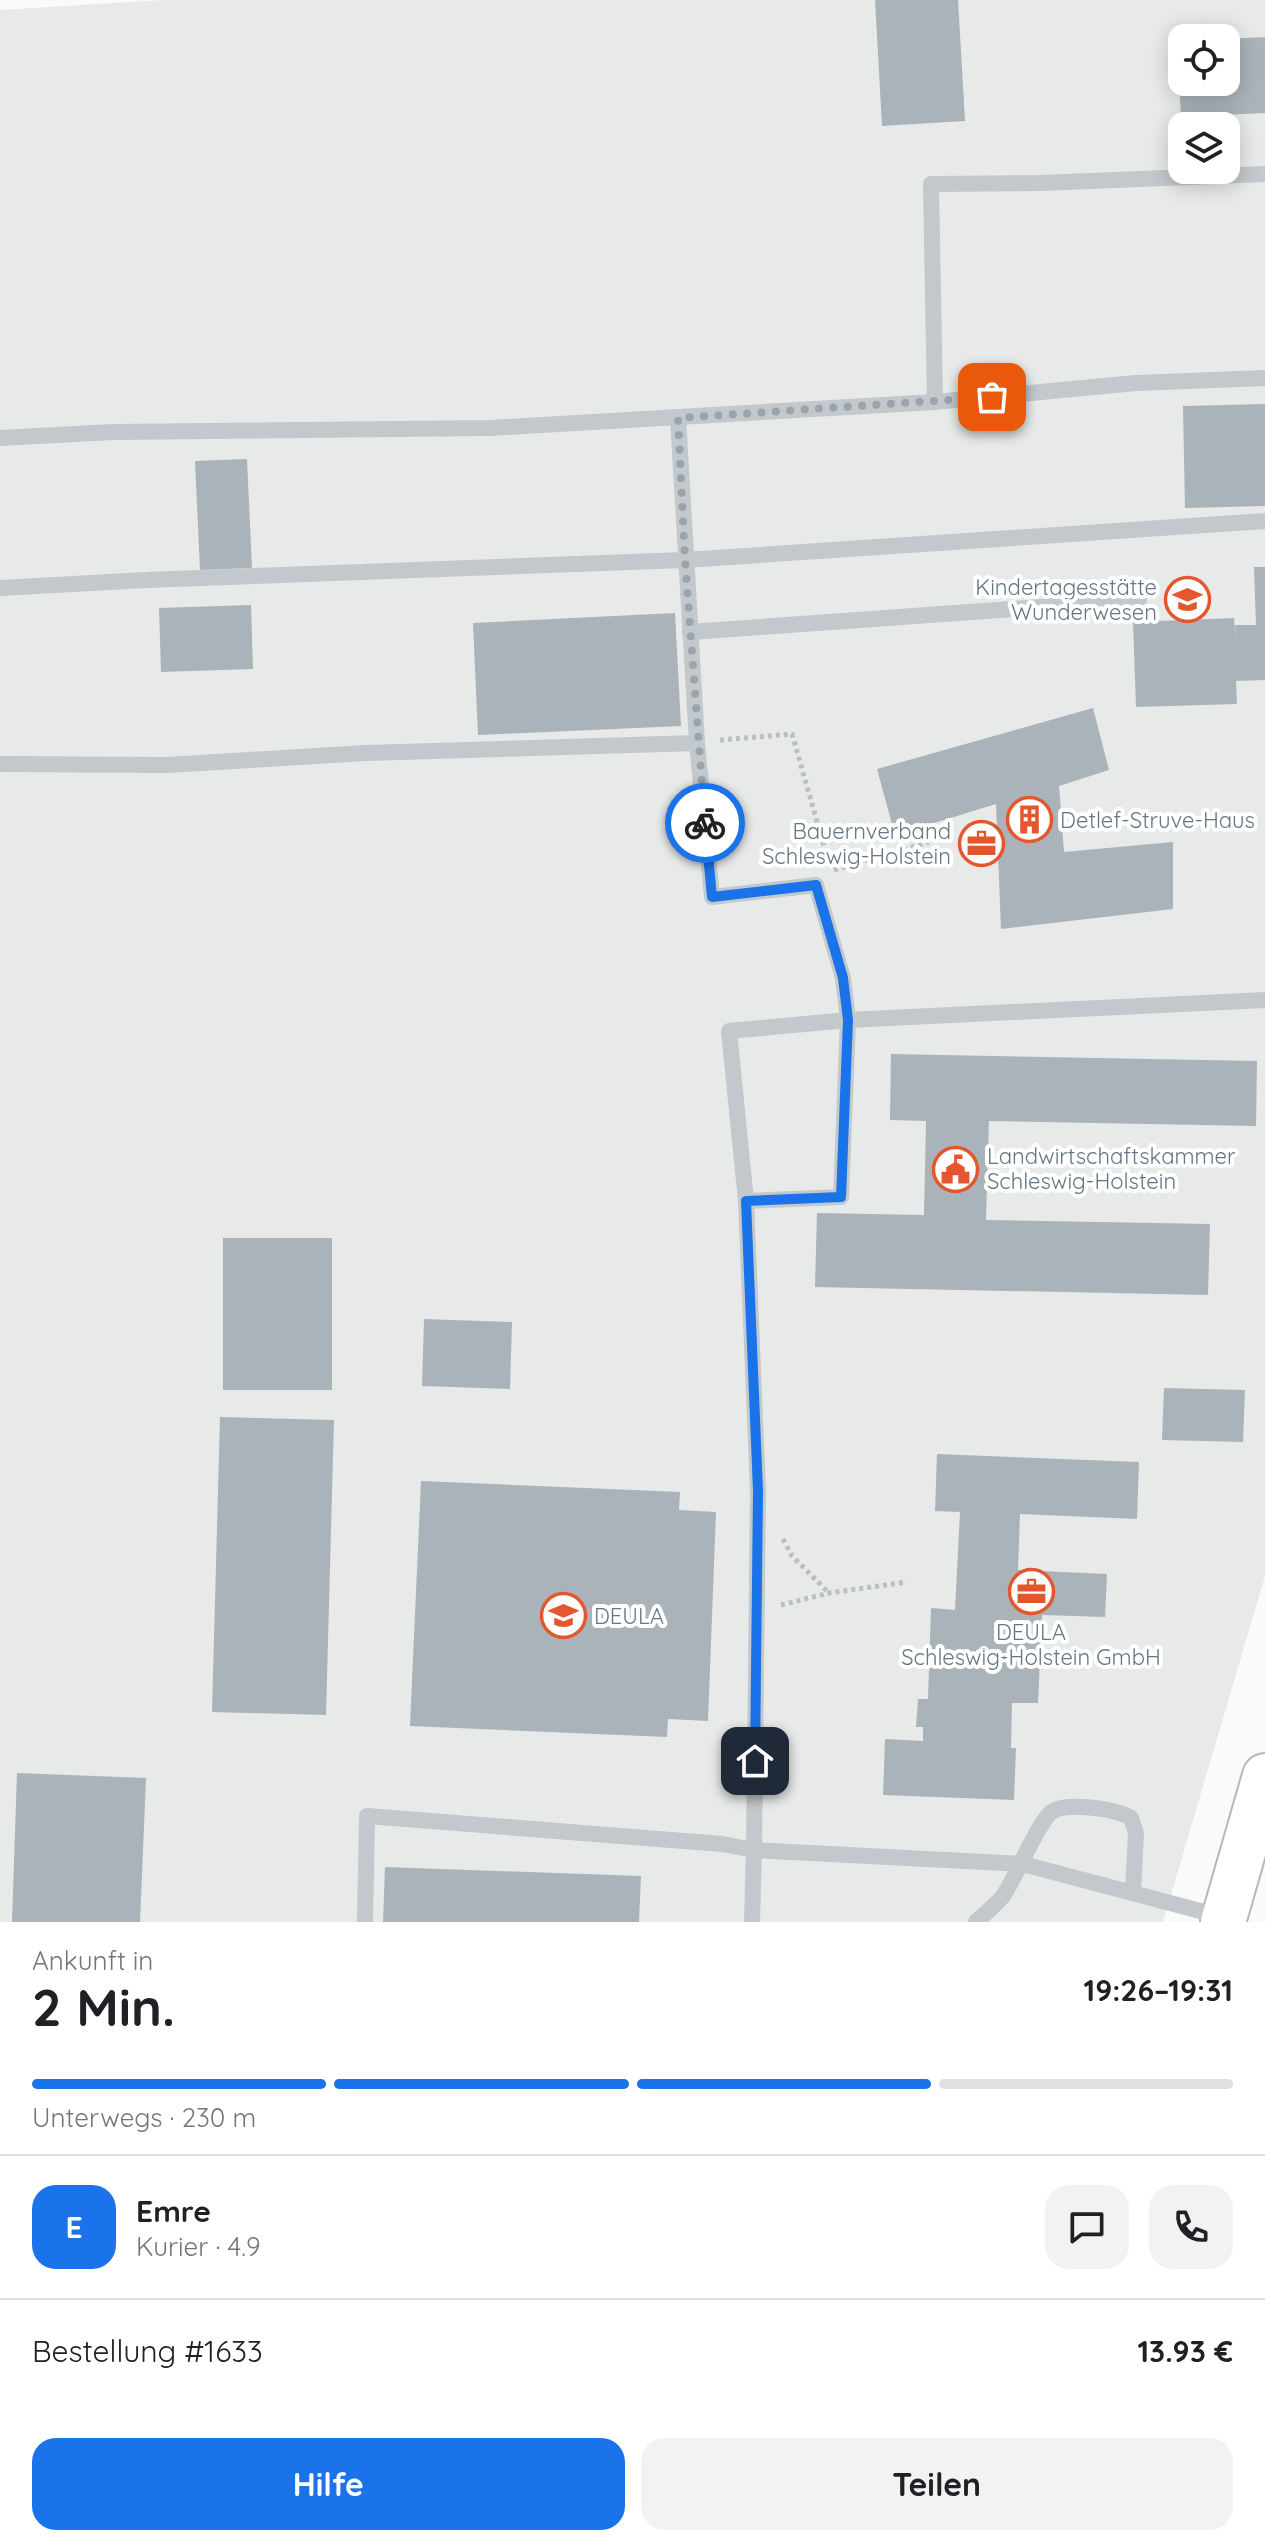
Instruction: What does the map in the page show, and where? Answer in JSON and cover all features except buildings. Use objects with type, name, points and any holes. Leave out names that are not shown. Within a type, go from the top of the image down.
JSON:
[{"type":"street","points":[[1224,1920],[1265,1776]]},
{"type":"lane","points":[[935,402],[931,184],[1265,174]]},
{"type":"lane","points":[[0,438],[113,432],[489,428],[935,402],[1136,383],[1265,378]]},
{"type":"lane","points":[[678,418],[697,743],[712,897],[816,885],[843,978],[848,1020],[841,1197],[746,1201]]},
{"type":"lane","points":[[0,588],[685,560],[1265,521]]},
{"type":"lane","points":[[690,632],[1139,600]]},
{"type":"lane","points":[[0,764],[167,765],[366,753],[697,743]]},
{"type":"lane","points":[[752,1922],[758,1491],[746,1201],[729,1031],[848,1020],[1265,1000]]},
{"type":"lane","points":[[976,1922],[1001,1898],[1023,1864],[1039,1827],[1053,1811],[1062,1808],[1109,1809],[1131,1818],[1136,1833],[1133,1893]]},
{"type":"lane","points":[[365,1922],[367,1816],[722,1844],[754,1850],[1023,1864],[1224,1920]]},
{"type":"path","points":[[697,743],[792,734],[831,871]]},
{"type":"path","points":[[816,885],[831,871],[929,842]]},
{"type":"path","points":[[758,1491],[792,1556],[829,1593]]},
{"type":"path","points":[[758,1613],[829,1593],[907,1582]]},
{"type":"shaded area","points":[[163,0],[1265,0],[1265,1576],[1163,1922],[0,1922],[0,10]]},
{"type":"way so far","points":[[705,823],[697,743],[678,418],[992,397]]},
{"type":"place","name":"Kindertagesstätte Wunderwesen","points":[[1188,600]]},
{"type":"place","name":"Detlef-Struve-Haus","points":[[1029,820]]},
{"type":"place","name":"Bauernverband Schleswig-Holstein","points":[[982,844]]},
{"type":"place","name":"Landwirtschaftskammer Schleswig-Holstein","points":[[956,1169]]},
{"type":"place","name":"DEULA Schleswig-Holstein GmbH","points":[[1031,1591]]},
{"type":"place","name":"DEULA","points":[[563,1616]]},
{"type":"route","points":[[705,823],[712,897],[816,885],[843,978],[848,1020],[841,1197],[746,1201],[758,1491],[755,1761]]}]
